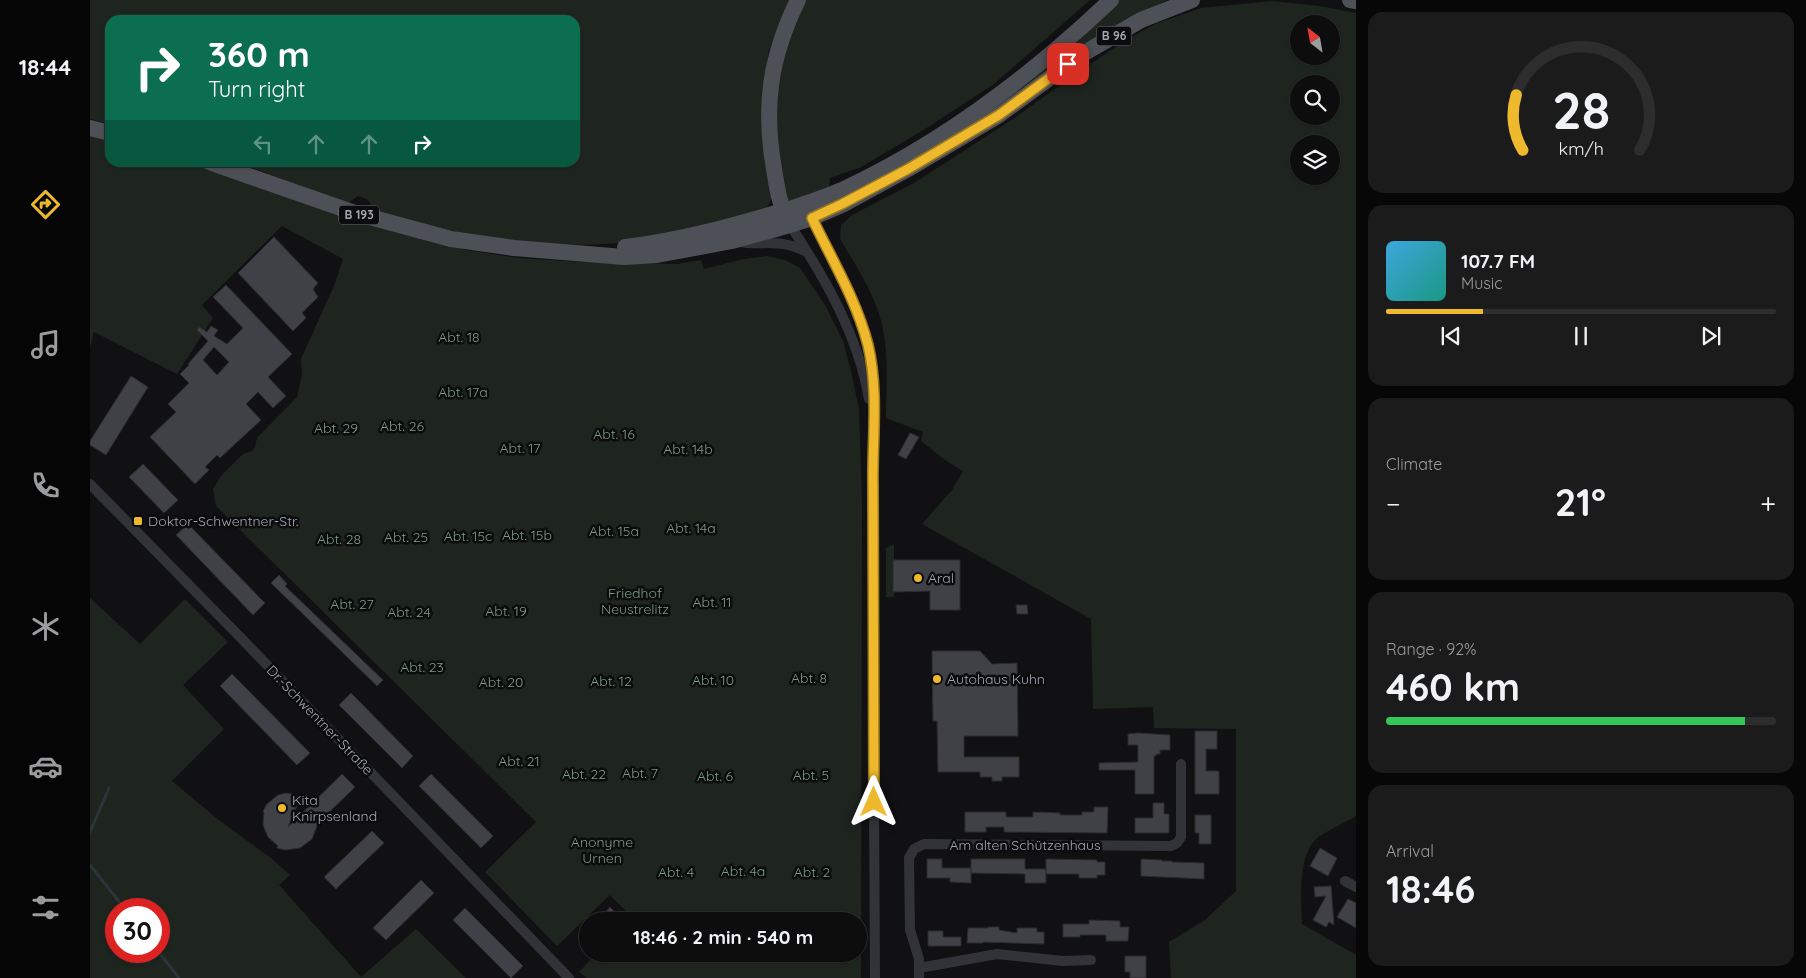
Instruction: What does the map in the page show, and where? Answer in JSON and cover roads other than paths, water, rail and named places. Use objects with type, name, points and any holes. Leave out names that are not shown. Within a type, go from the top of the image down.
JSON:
[{"type":"main road","points":[[786,218],[779,198],[769,137],[770,84],[775,56],[786,24],[798,0]]},
{"type":"main road","name":"B 96","points":[[942,149],[1035,73],[1111,0]]},
{"type":"main road","name":"B 96","points":[[786,218],[842,204],[908,169],[999,115],[1081,55],[1141,20],[1192,0]]},
{"type":"main road","points":[[1350,0],[1356,1]]},
{"type":"main road","name":"B 96","points":[[808,211],[842,190],[872,176],[948,132],[1055,52]]},
{"type":"main road","points":[[90,128],[105,132]]},
{"type":"main road","name":"B 193","points":[[223,167],[355,213],[451,239],[514,248],[624,256],[657,256],[732,241],[786,218]]},
{"type":"main road","name":"B 193","points":[[578,252],[643,245],[786,218]]},
{"type":"street","points":[[808,211],[859,314],[872,366],[874,391],[872,457],[875,978]]},
{"type":"street","points":[[786,218],[826,284],[847,326],[869,397],[872,457]]},
{"type":"street","points":[[732,241],[750,244],[788,245],[807,252]]},
{"type":"street","name":"Dr.-Schwentner-Straße","points":[[90,484],[569,978]]},
{"type":"street","name":"Am alten Schützenhaus","points":[[1091,960],[1063,961],[998,954],[919,973],[919,959],[910,930],[909,858],[914,849],[924,844],[1171,846],[1177,843],[1181,837],[1181,764]]},
{"type":"street","points":[[1345,881],[1356,887]]},
{"type":"waterway","points":[[90,832],[109,788]]},
{"type":"waterway","points":[[90,865],[116,898]]},
{"type":"waterway","points":[[167,963],[179,978]]},
{"type":"place","name":"Doktor-Schwentner-Str.","points":[[138,521]]},
{"type":"place","name":"Aral","points":[[918,578]]},
{"type":"place","name":"Autohaus Kuhn","points":[[937,679]]},
{"type":"place","name":"Kita Knirpsenland","points":[[282,808]]},
{"type":"park label","name":"Abt. 18","points":[[459,337]]},
{"type":"park label","name":"Abt. 17a","points":[[463,392]]},
{"type":"park label","name":"Abt. 26","points":[[402,426]]},
{"type":"park label","name":"Abt. 29","points":[[336,428]]},
{"type":"park label","name":"Abt. 16","points":[[614,434]]},
{"type":"park label","name":"Abt. 17","points":[[520,448]]},
{"type":"park label","name":"Abt. 14b","points":[[688,449]]},
{"type":"park label","name":"Abt. 14a","points":[[691,528]]},
{"type":"park label","name":"Abt. 15a","points":[[614,531]]},
{"type":"park label","name":"Abt. 15b","points":[[527,535]]},
{"type":"park label","name":"Abt. 15c","points":[[468,536]]},
{"type":"park label","name":"Abt. 25","points":[[406,537]]},
{"type":"park label","name":"Abt. 28","points":[[339,539]]},
{"type":"park label","name":"Friedhof Neustrelitz","points":[[635,602]]},
{"type":"park label","name":"Abt. 11","points":[[712,602]]},
{"type":"park label","name":"Abt. 27","points":[[352,604]]},
{"type":"park label","name":"Abt. 19","points":[[506,611]]},
{"type":"park label","name":"Abt. 24","points":[[409,612]]},
{"type":"park label","name":"Abt. 23","points":[[422,667]]},
{"type":"park label","name":"Abt. 8","points":[[809,678]]},
{"type":"park label","name":"Abt. 10","points":[[713,680]]},
{"type":"park label","name":"Abt. 12","points":[[611,681]]},
{"type":"park label","name":"Abt. 20","points":[[501,682]]},
{"type":"park label","name":"Abt. 21","points":[[519,761]]},
{"type":"park label","name":"Abt. 7","points":[[640,773]]},
{"type":"park label","name":"Abt. 22","points":[[584,774]]},
{"type":"park label","name":"Abt. 5","points":[[811,775]]},
{"type":"park label","name":"Abt. 6","points":[[715,776]]},
{"type":"park label","name":"Anonyme Urnen","points":[[602,850]]},
{"type":"park label","name":"Abt. 4a","points":[[743,871]]},
{"type":"park label","name":"Abt. 4","points":[[676,872]]},
{"type":"park label","name":"Abt. 2","points":[[812,872]]}]
